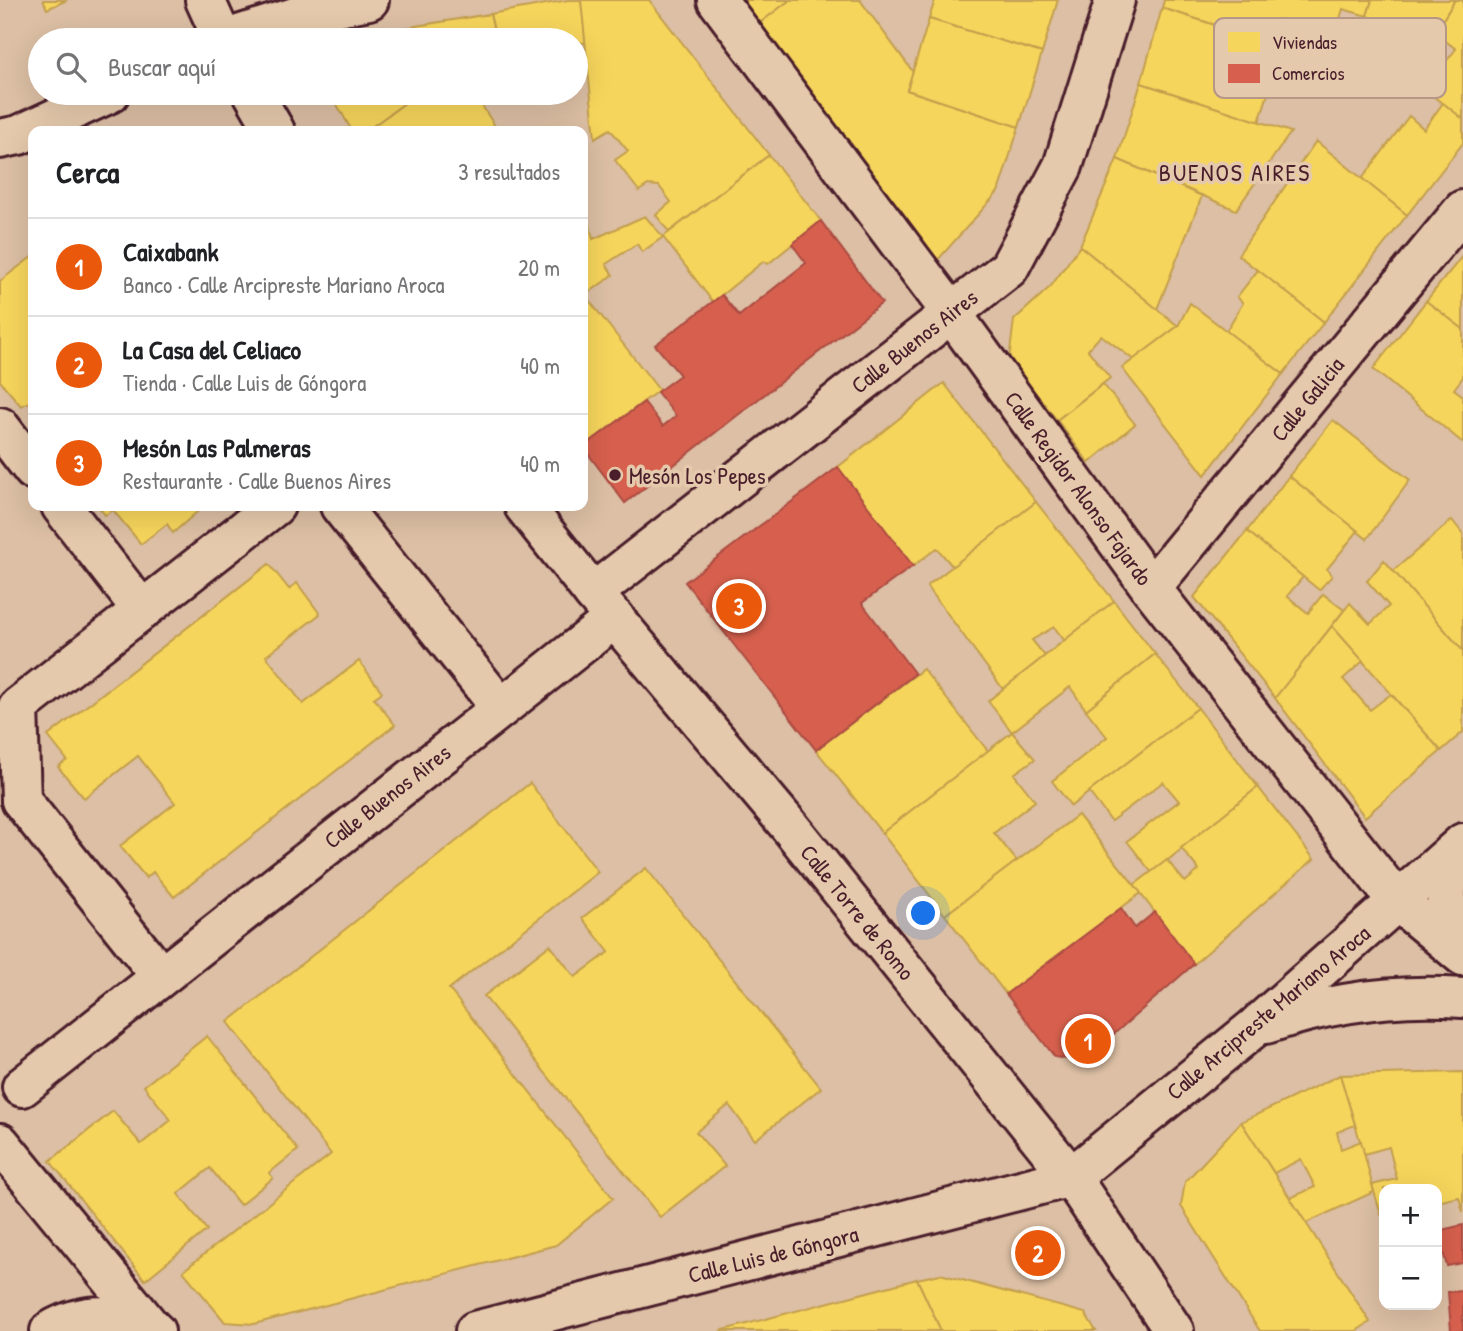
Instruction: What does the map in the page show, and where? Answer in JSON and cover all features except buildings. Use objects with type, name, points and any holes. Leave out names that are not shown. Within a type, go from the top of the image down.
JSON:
[{"type":"street","points":[[205,0],[218,28]]},
{"type":"street","points":[[261,28],[317,10],[369,0]]},
{"type":"street","name":"Calle Regidor Alonso Fajardo","points":[[717,0],[950,311],[1152,589],[1397,901],[1463,955]]},
{"type":"street","name":"Calle Buenos Aires","points":[[22,1087],[500,707],[604,606],[950,311],[1009,268],[1063,166],[1115,0]]},
{"type":"street","points":[[38,126],[84,105]]},
{"type":"street","points":[[260,105],[272,126]]},
{"type":"street","points":[[0,139],[28,131]]},
{"type":"street","name":"Calle Galicia","points":[[1152,589],[1463,211]]},
{"type":"street","points":[[0,427],[28,463]]},
{"type":"street","points":[[65,511],[142,610]]},
{"type":"street","points":[[160,975],[11,809],[9,696],[142,610],[269,511]]},
{"type":"street","points":[[344,511],[500,707]]},
{"type":"street","name":"Calle Torre de Romo","points":[[528,511],[604,606],[790,827],[1071,1177],[1174,1331]]},
{"type":"street","name":"Calle Arcipreste Mariano Aroca","points":[[1071,1177],[1254,1028],[1463,843]]},
{"type":"street","points":[[1463,849],[1450,876],[1446,901],[1446,918],[1463,955]]},
{"type":"street","points":[[1254,1028],[1303,1011],[1348,1001],[1392,996],[1463,998]]},
{"type":"street","points":[[0,1143],[154,1331]]},
{"type":"street","name":"Calle Luis de Góngora","points":[[475,1331],[1071,1177]]},
{"type":"street","points":[[50,1331],[76,1318],[102,1315],[129,1319],[154,1331]]},
{"type":"place","name":"Mesón Los Pepes","points":[[615,475]]},
{"type":"place","name":"Mesón Las Palmeras","points":[[739,606]]},
{"type":"place","name":"Caixabank","points":[[1088,1041]]},
{"type":"place","name":"La Casa del Celiaco","points":[[1038,1253]]},
{"type":"district","name":"BUENOS AIRES","points":[[1235,172]]}]
